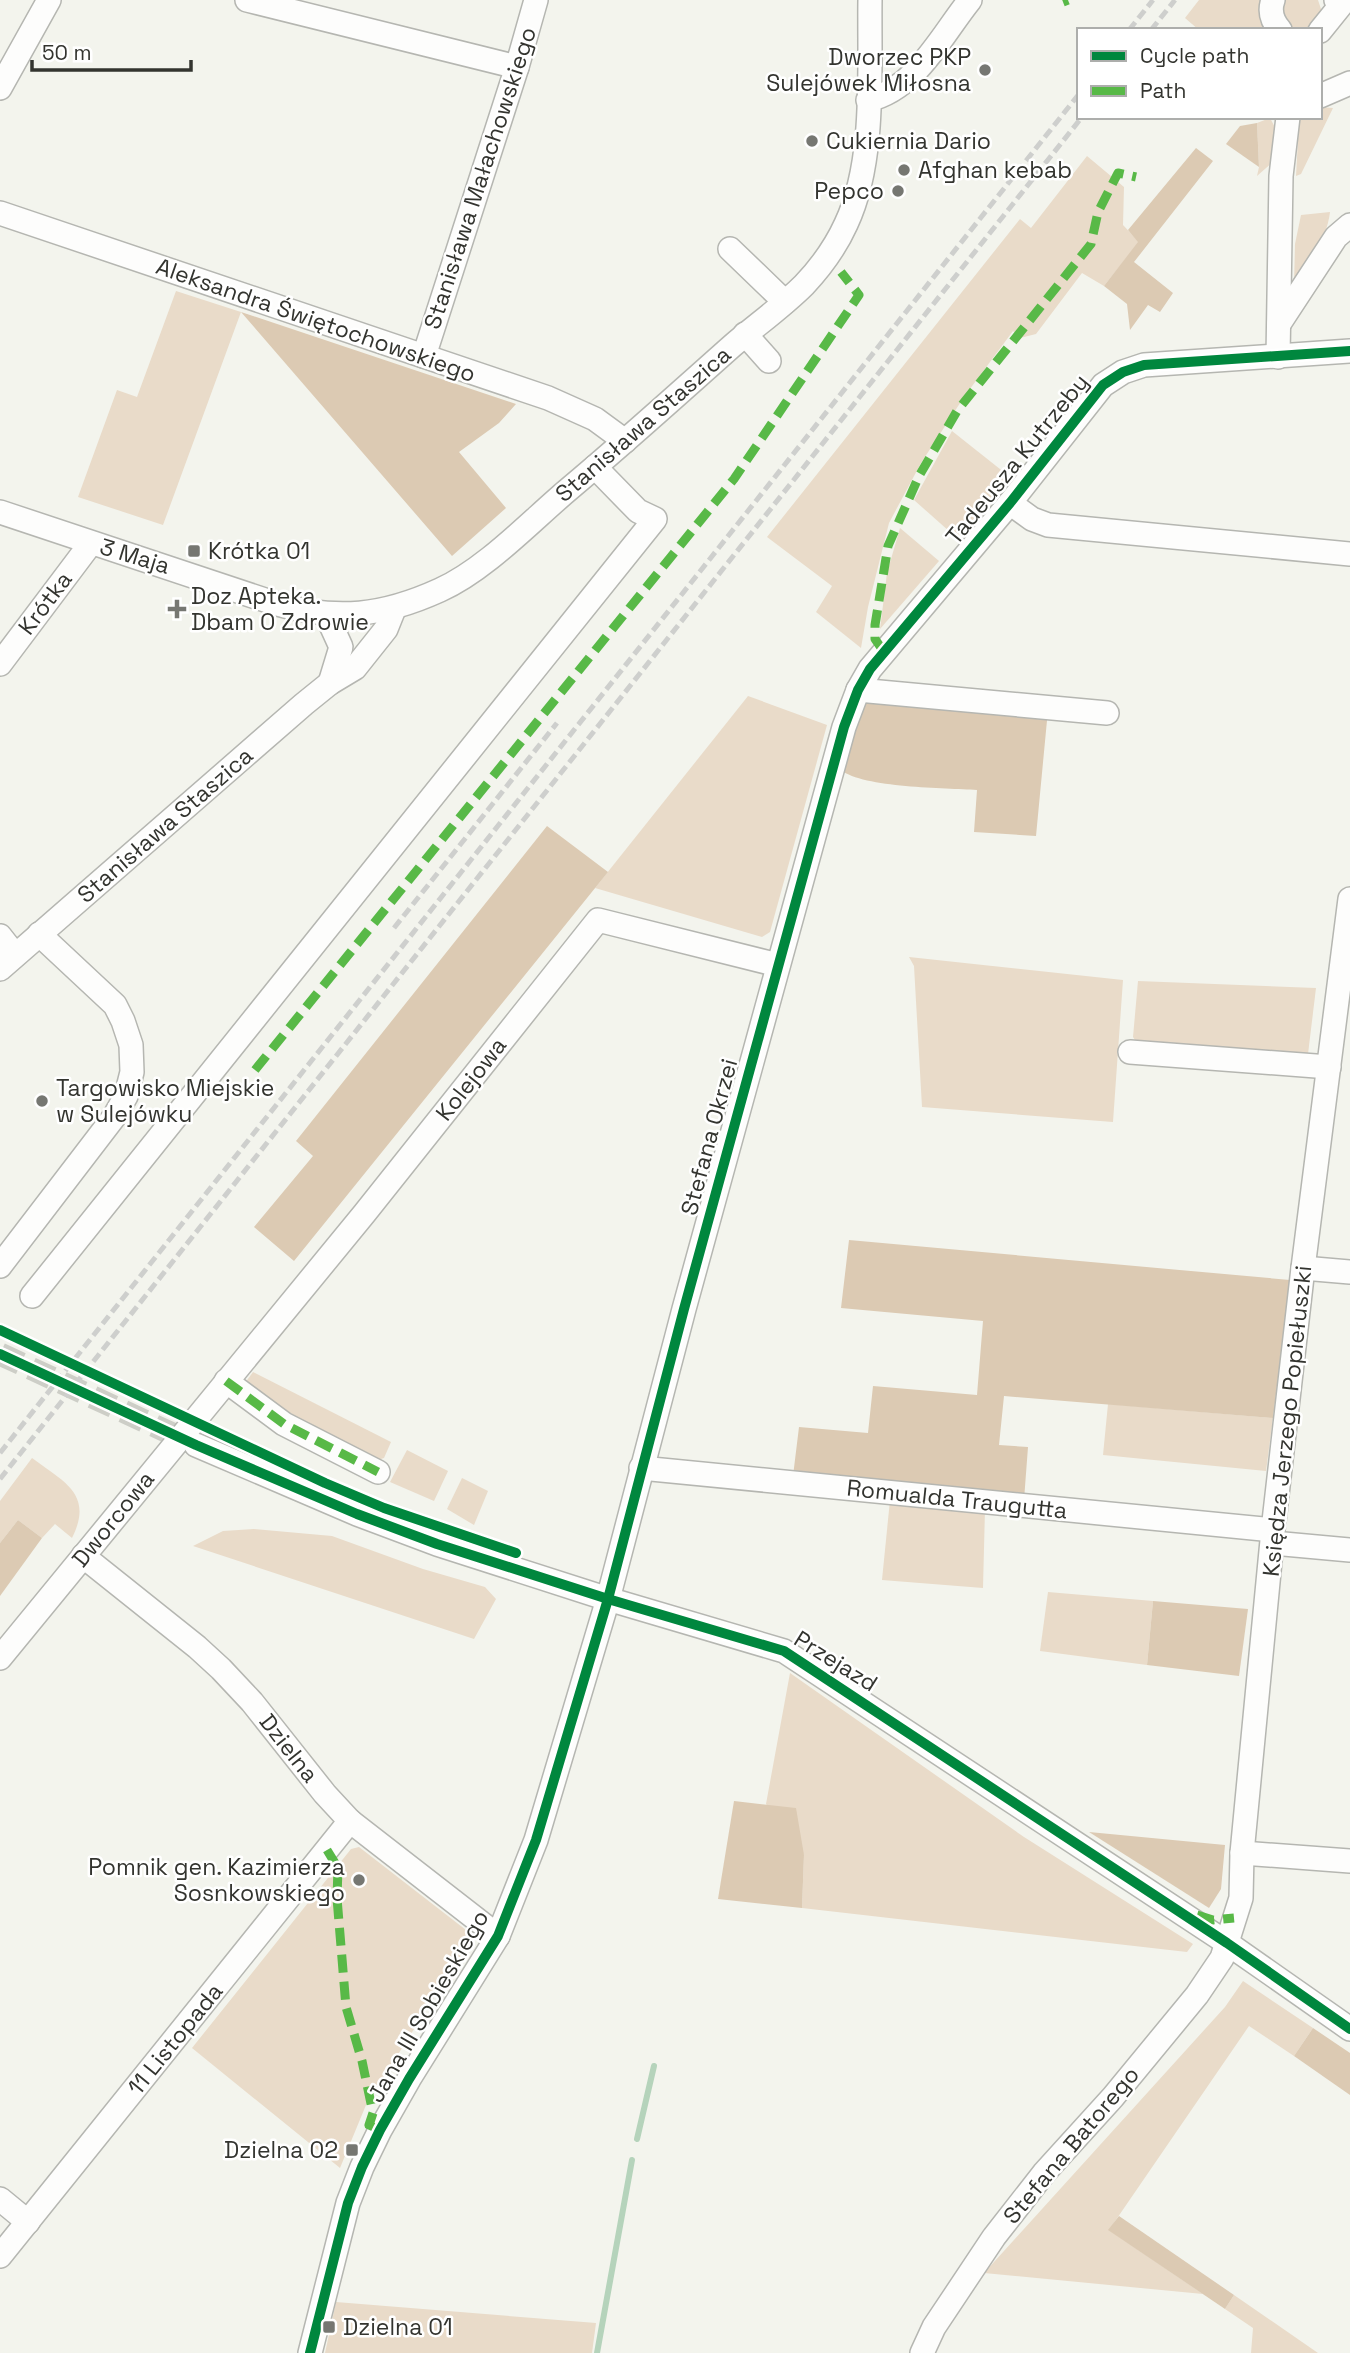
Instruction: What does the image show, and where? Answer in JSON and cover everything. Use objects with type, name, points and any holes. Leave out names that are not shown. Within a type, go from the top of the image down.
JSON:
[{"type":"street","points":[[0,88],[49,0]]},
{"type":"street","points":[[247,0],[320,10],[517,67]]},
{"type":"street","name":"Stanisława Małachowskiego","points":[[424,356],[537,0]]},
{"type":"street","name":"Stanisława Staszica","points":[[8,962],[330,683],[355,668],[386,629],[394,609],[442,590],[465,575],[595,467],[785,302],[825,261],[846,224],[864,165],[870,0]]},
{"type":"street","points":[[868,100],[898,87],[915,74],[970,0]]},
{"type":"street","points":[[1273,0],[1271,14],[1278,28]]},
{"type":"street","points":[[1322,29],[1341,5],[1336,0]]},
{"type":"street","points":[[1322,95],[1350,83]]},
{"type":"street","points":[[1278,357],[1281,177],[1288,119]]},
{"type":"street","name":"Aleksandra Świętochowskiego","points":[[0,213],[573,408],[596,419],[625,441]]},
{"type":"street","points":[[1279,324],[1336,237],[1350,225]]},
{"type":"street","points":[[730,249],[785,302]]},
{"type":"street","points":[[745,334],[769,361]]},
{"type":"street","name":"Tadeusza Kutrzeby","points":[[858,690],[870,669],[1010,503],[1103,385],[1114,377],[1144,365],[1350,351]]},
{"type":"street","points":[[32,1296],[655,519],[638,511],[595,467]]},
{"type":"street","points":[[1010,503],[1031,519],[1048,525],[1350,554]]},
{"type":"street","name":"3 Maja","points":[[0,512],[276,604],[326,614],[360,615],[394,609]]},
{"type":"street","name":"Krótka","points":[[0,664],[91,543]]},
{"type":"street","points":[[326,614],[341,647],[330,683]]},
{"type":"street","points":[[858,690],[1107,713]]},
{"type":"street","name":"Stefana Okrzei","points":[[608,1599],[778,965],[844,727],[858,690]]},
{"type":"street","name":"Księdza Jerzego Popiełuszki","points":[[1227,1944],[1241,1898],[1242,1853],[1273,1537],[1303,1268],[1350,899]]},
{"type":"street","name":"Kolejowa","points":[[226,1381],[364,1214],[597,919],[778,965]]},
{"type":"street","points":[[0,1266],[114,1117],[126,1096],[132,1072],[131,1045],[115,1005],[39,934]]},
{"type":"street","points":[[0,936],[8,962]]},
{"type":"street","points":[[1130,1052],[1329,1067]]},
{"type":"street","points":[[1303,1268],[1350,1272]]},
{"type":"street","points":[[226,1381],[284,1424],[379,1472]]},
{"type":"street","name":"Dworcowa","points":[[0,1658],[226,1381]]},
{"type":"street","name":"Przejazd","points":[[196,1445],[425,1540],[608,1599],[784,1651],[1227,1944],[1350,2029]]},
{"type":"street","name":"Romualda Traugutta","points":[[641,1468],[1273,1537],[1350,1549]]},
{"type":"street","name":"Dzielna","points":[[83,1556],[221,1669],[252,1702],[324,1794],[350,1821],[498,1936]]},
{"type":"street","name":"Jana III Sobieskiego","points":[[310,2353],[348,2203],[362,2167],[409,2079],[498,1936],[536,1840],[608,1599]]},
{"type":"street","name":"11 Listopada","points":[[0,2256],[350,1821]]},
{"type":"street","points":[[1242,1853],[1350,1861]]},
{"type":"street","name":"Stefana Batorego","points":[[922,2353],[934,2327],[994,2237],[1044,2173],[1113,2097],[1197,1995],[1222,1958],[1227,1944]]},
{"type":"street","points":[[0,2200],[28,2222]]},
{"type":"shaded area","points":[[1199,0],[1263,0],[1260,15],[1265,28],[1197,28],[1185,18]]},
{"type":"shaded area","points":[[1282,0],[1318,0],[1322,12],[1311,28],[1284,26]]},
{"type":"shaded area","points":[[1322,107],[1333,108],[1301,174],[1296,176],[1299,121],[1322,119]]},
{"type":"shaded area","points":[[1271,119],[1278,133],[1274,161],[1257,176],[1259,167],[1257,123]]},
{"type":"shaded area","points":[[1257,123],[1259,167],[1226,144],[1240,126]]},
{"type":"shaded area","points":[[1196,148],[1213,161],[1134,262],[1173,293],[1160,312],[1148,305],[1130,330],[1127,304],[1104,286],[1138,242],[1128,230]]},
{"type":"shaded area","points":[[1087,156],[1124,187],[1123,225],[1139,242],[1104,286],[1082,273],[1036,334],[1020,338],[1013,331],[964,397],[921,463],[889,523],[868,607],[861,648],[816,612],[832,586],[767,537],[1020,219],[1031,228]]},
{"type":"shaded area","points":[[1330,212],[1326,231],[1317,250],[1294,284],[1295,244],[1301,215]]},
{"type":"shaded area","points":[[176,291],[241,312],[163,525],[78,497],[117,390],[137,397]]},
{"type":"shaded area","points":[[241,312],[516,404],[499,423],[459,452],[506,508],[452,556]]},
{"type":"shaded area","points":[[952,431],[1010,477],[958,539],[914,500]]},
{"type":"shaded area","points":[[900,528],[939,561],[880,629],[887,573]]},
{"type":"shaded area","points":[[864,694],[1048,710],[1036,836],[974,832],[977,790],[886,784],[852,776],[841,770]]},
{"type":"shaded area","points":[[748,696],[827,725],[770,932],[762,937],[595,888]]},
{"type":"shaded area","points":[[547,826],[608,872],[294,1261],[254,1227],[313,1156],[296,1141]]},
{"type":"shaded area","points":[[909,957],[1123,980],[1113,1122],[922,1107],[914,966]]},
{"type":"shaded area","points":[[1138,981],[1316,988],[1308,1054],[1137,1043],[1133,1037]]},
{"type":"shaded area","points":[[849,1240],[1290,1280],[1273,1418],[1004,1396],[999,1445],[1028,1447],[1024,1500],[793,1476],[799,1427],[868,1433],[873,1386],[977,1395],[983,1321],[841,1308]]},
{"type":"shaded area","points":[[253,1372],[391,1442],[384,1458],[378,1460],[295,1416],[245,1383]]},
{"type":"shaded area","points":[[1108,1404],[1273,1418],[1266,1471],[1103,1455]]},
{"type":"shaded area","points":[[407,1450],[448,1471],[434,1501],[390,1482]]},
{"type":"shaded area","points":[[32,1458],[72,1490],[80,1510],[78,1523],[72,1538],[55,1524],[42,1538],[18,1520],[0,1543],[0,1501]]},
{"type":"shaded area","points":[[462,1478],[488,1491],[474,1525],[447,1509]]},
{"type":"shaded area","points":[[890,1500],[985,1509],[983,1588],[882,1580]]},
{"type":"shaded area","points":[[18,1520],[42,1538],[0,1596],[0,1543]]},
{"type":"shaded area","points":[[254,1529],[332,1536],[423,1569],[485,1587],[496,1599],[474,1639],[193,1546],[223,1531]]},
{"type":"shaded area","points":[[1048,1592],[1153,1601],[1147,1665],[1040,1651]]},
{"type":"shaded area","points":[[1153,1601],[1248,1609],[1239,1676],[1147,1665]]},
{"type":"shaded area","points":[[790,1673],[1024,1837],[1193,1944],[1187,1952],[802,1908],[804,1855],[766,1804]]},
{"type":"shaded area","points":[[734,1801],[796,1808],[804,1855],[802,1908],[718,1899]]},
{"type":"shaded area","points":[[1089,1832],[1225,1845],[1221,1889],[1209,1908]]},
{"type":"shaded area","points":[[359,1847],[466,1930],[471,1939],[366,2105],[340,2168],[192,2048],[351,1849]]},
{"type":"shaded area","points":[[1243,1981],[1313,2028],[1294,2056],[1249,2026],[1109,2230],[1203,2294],[984,2273],[1225,2007]]},
{"type":"shaded area","points":[[1313,2028],[1350,2053],[1350,2095],[1294,2056]]},
{"type":"shaded area","points":[[1119,2216],[1234,2295],[1225,2309],[1108,2230]]},
{"type":"shaded area","points":[[1234,2295],[1318,2353],[1251,2353],[1253,2328],[1225,2309]]},
{"type":"shaded area","points":[[336,2302],[596,2323],[592,2353],[325,2353]]},
{"type":"waterway","points":[[637,2139],[654,2066]]},
{"type":"waterway","points":[[597,2353],[632,2160]]},
{"type":"tunnel","points":[[0,1354],[196,1445]]},
{"type":"railway","points":[[1131,28],[1153,0]]},
{"type":"railway","points":[[1153,28],[1175,0]]},
{"type":"railway","points":[[0,1453],[1077,97]]},
{"type":"railway","points":[[0,1479],[1080,119]]},
{"type":"railway","points":[[394,928],[557,723]]},
{"type":"marked path","points":[[1063,2],[1068,0]]},
{"type":"marked path","points":[[884,652],[875,639],[875,625],[888,546],[919,476],[957,411],[1091,244],[1098,212],[1118,173],[1136,177]]},
{"type":"marked path","points":[[255,1070],[734,479],[859,295],[841,272]]},
{"type":"marked path","points":[[226,1381],[284,1424],[378,1472]]},
{"type":"marked path","points":[[327,1850],[338,1868],[337,1898],[346,2007],[362,2061],[373,2113],[369,2125],[380,2130]]},
{"type":"marked path","points":[[1197,1915],[1213,1920],[1234,1918]]},
{"type":"cycle path","points":[[310,2353],[348,2203],[362,2167],[409,2079],[498,1936],[536,1840],[608,1599],[684,1309],[844,727],[858,690],[870,669],[1010,503],[1103,385],[1123,372],[1144,365],[1350,351]]},
{"type":"cycle path","points":[[0,1330],[325,1483],[384,1508],[516,1553]]},
{"type":"cycle path","points":[[0,1354],[196,1445],[357,1514],[437,1544],[608,1599],[784,1651],[1227,1943],[1350,2029]]},
{"type":"place","name":"Dworzec PKP Sulejówek Miłosna","points":[[985,70]]},
{"type":"place","name":"Cukiernia Dario","points":[[812,141]]},
{"type":"place","name":"Afghan kebab","points":[[904,170]]},
{"type":"place","name":"Pepco","points":[[898,191]]},
{"type":"place","name":"Krótka 01","points":[[194,551]]},
{"type":"place","name":"Doz Apteka. Dbam O Zdrowie","points":[[177,609]]},
{"type":"place","name":"Targowisko Miejskie w Sulejówku","points":[[42,1101]]},
{"type":"place","name":"Pomnik gen. Kazimierza Sosnkowskiego","points":[[359,1880]]},
{"type":"place","name":"Dzielna 02","points":[[352,2150]]},
{"type":"place","name":"Dzielna 01","points":[[329,2327]]}]
